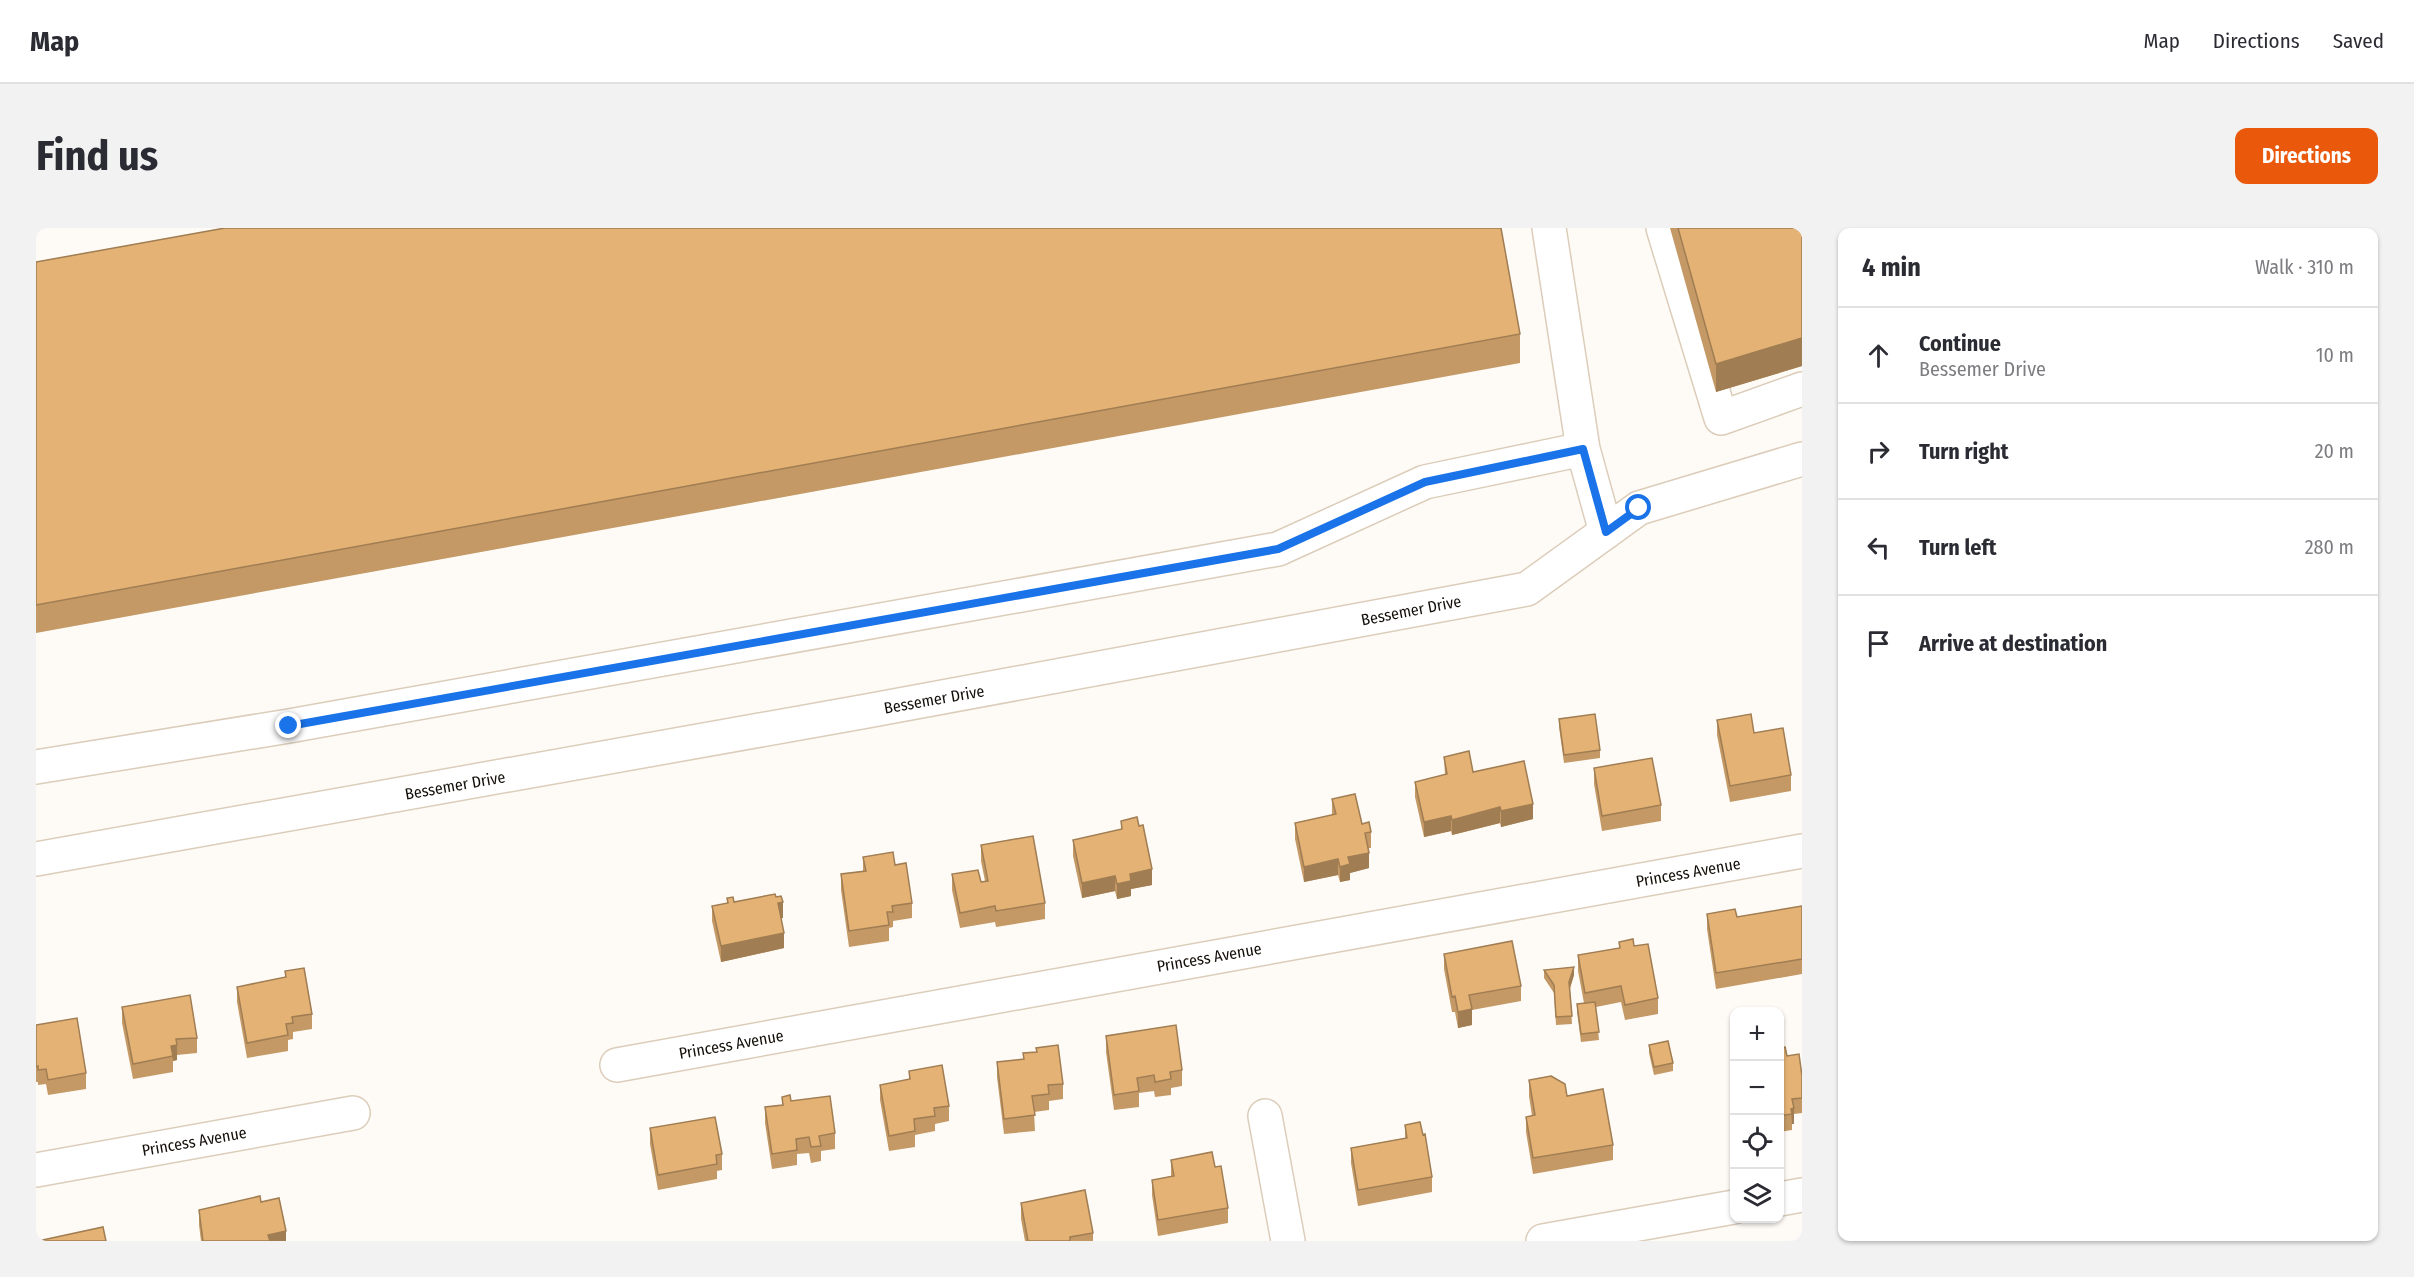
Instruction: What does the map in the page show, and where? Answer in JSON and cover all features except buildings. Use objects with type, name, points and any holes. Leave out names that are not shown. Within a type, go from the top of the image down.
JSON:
[{"type":"street","points":[[1550,228],[1583,449],[1606,532]]},
{"type":"street","points":[[1663,228],[1721,418],[1802,389]]},
{"type":"street","points":[[36,767],[289,726],[1278,549],[1425,482],[1583,449]]},
{"type":"street","name":"Bessemer Drive","points":[[36,859],[879,709],[1527,589],[1639,508],[1802,459]]},
{"type":"street","name":"Princess Avenue","points":[[616,1065],[1802,851]]},
{"type":"street","name":"Princess Avenue","points":[[36,1170],[352,1113]]},
{"type":"street","points":[[1264,1116],[1288,1241]]},
{"type":"street","points":[[1784,1198],[1802,1195]]},
{"type":"street","points":[[1543,1241],[1730,1208]]},
{"type":"route","points":[[289,726],[1278,549],[1425,482],[1583,449],[1606,532],[1639,508]]}]
